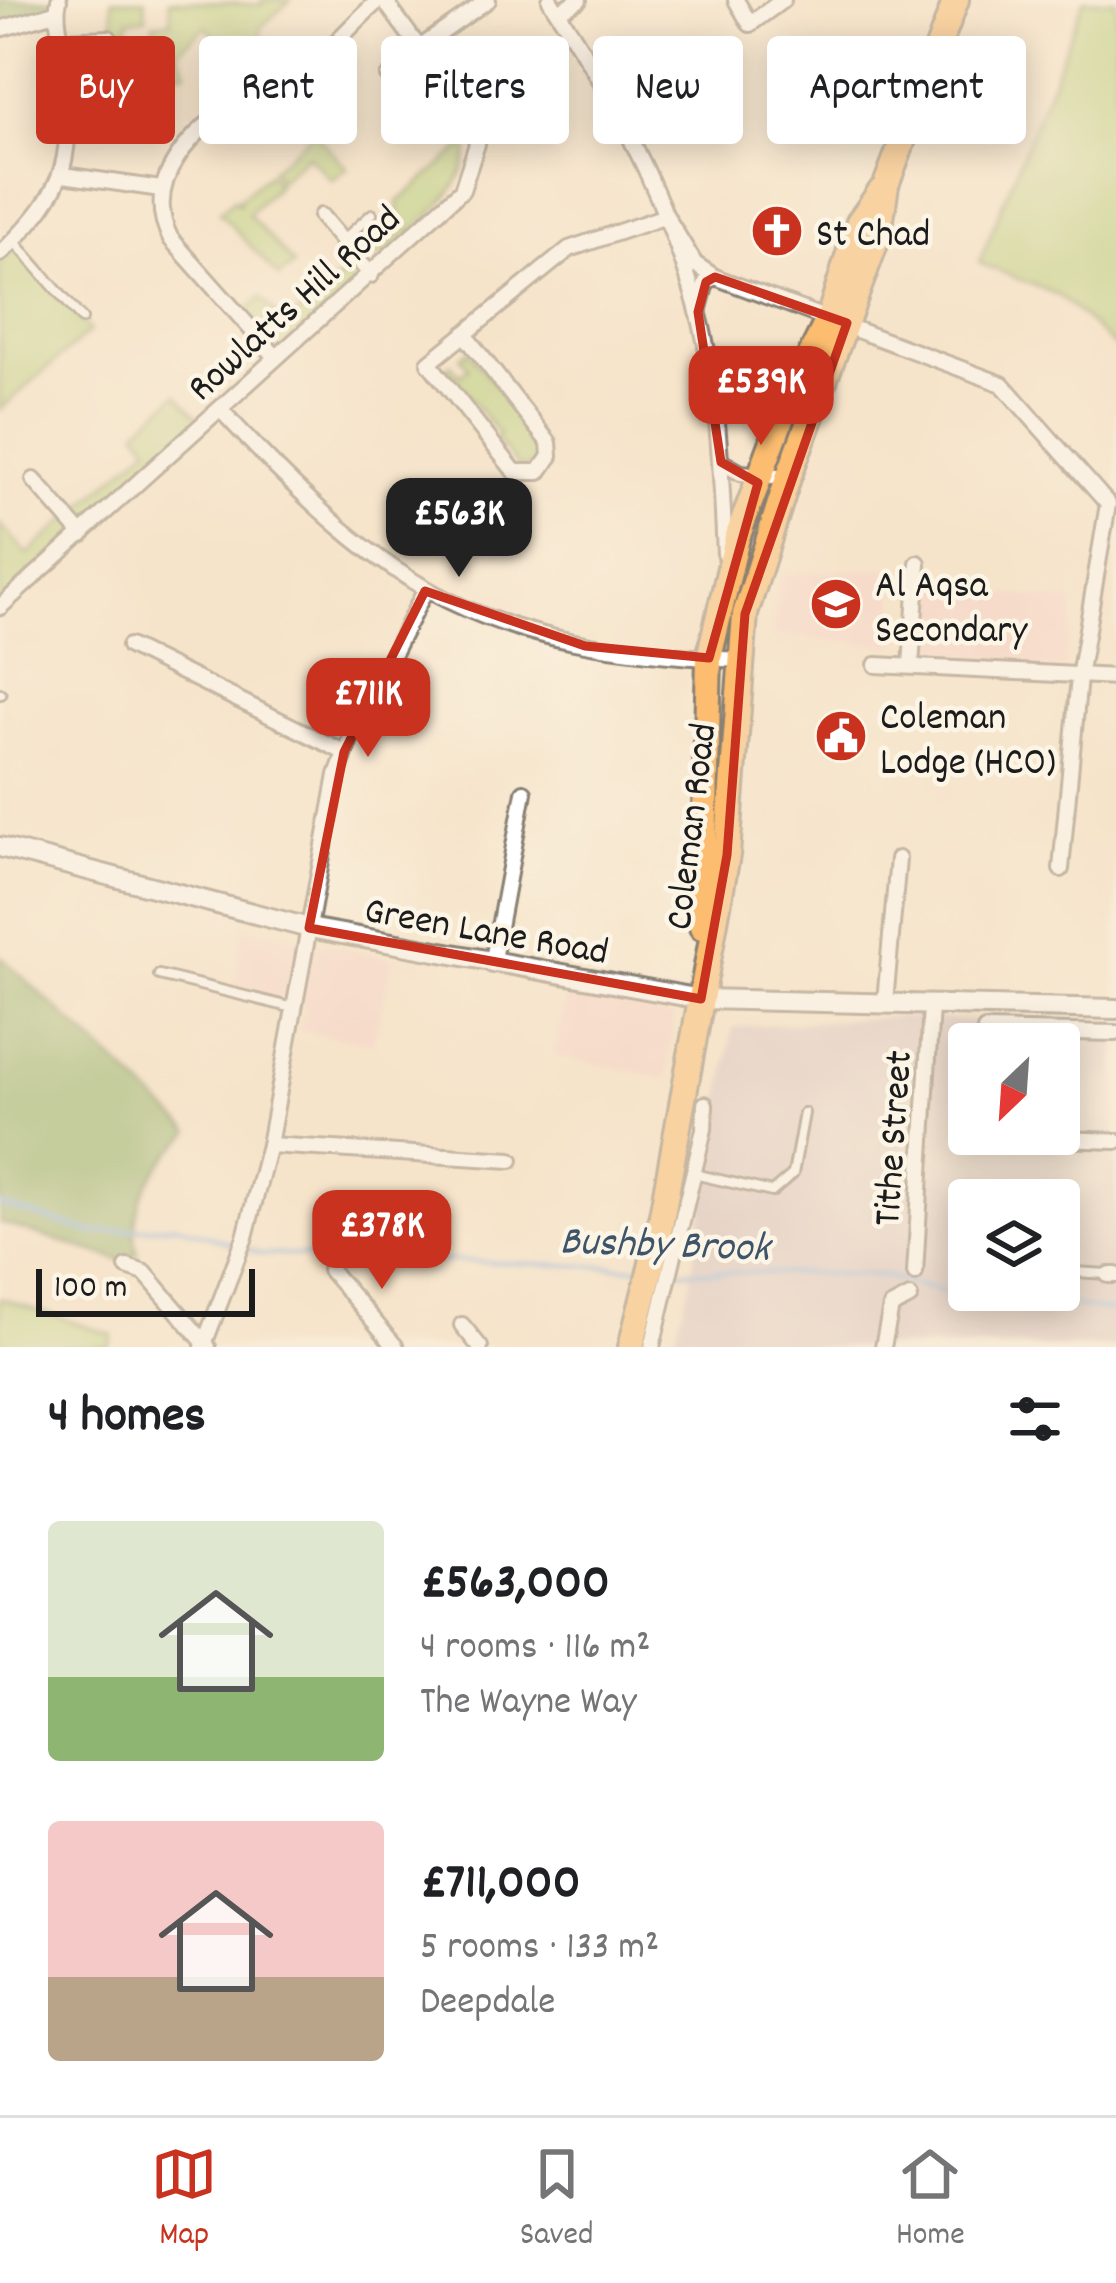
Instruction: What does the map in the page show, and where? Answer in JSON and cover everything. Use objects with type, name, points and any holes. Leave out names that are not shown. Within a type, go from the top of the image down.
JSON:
[{"type":"highway","points":[[838,320],[859,222],[886,184],[956,0]]},
{"type":"highway","name":"Coleman Road","points":[[700,999],[709,658],[726,583],[761,473],[838,320]]},
{"type":"highway","name":"Coleman Road","points":[[631,1347],[658,1290],[667,1248],[700,999],[727,855],[745,614],[838,320]]},
{"type":"street","name":"Rowlatts Hill Road","points":[[381,0],[412,36]]},
{"type":"street","points":[[276,357],[166,230],[160,189],[176,158],[218,118],[243,100],[280,88],[381,0]]},
{"type":"street","points":[[437,36],[488,0]]},
{"type":"street","points":[[579,0],[554,6],[608,90],[666,216],[698,312],[721,462],[726,583]]},
{"type":"street","points":[[736,0],[750,24],[783,0]]},
{"type":"street","points":[[0,29],[57,6],[62,36]]},
{"type":"street","points":[[0,254],[53,198],[63,175],[63,144]]},
{"type":"street","name":"Rowlatts Hill Road","points":[[0,607],[462,190],[477,144]]},
{"type":"street","points":[[63,175],[160,189]]},
{"type":"street","points":[[321,216],[371,275]]},
{"type":"street","points":[[666,216],[695,264],[716,277],[1002,384],[1112,504],[1078,677],[1061,869]]},
{"type":"street","points":[[464,334],[549,443],[550,456],[539,472],[515,472],[429,363],[464,334],[569,249],[666,216]]},
{"type":"street","points":[[698,312],[706,282],[716,277]]},
{"type":"street","points":[[220,410],[333,524],[425,591],[478,616],[558,641],[741,660]]},
{"type":"street","points":[[721,462],[741,473],[788,478]]},
{"type":"street","points":[[34,480],[82,535]]},
{"type":"street","points":[[910,666],[918,562]]},
{"type":"street","points":[[206,1346],[245,1237],[269,1145],[344,752],[425,591]]},
{"type":"street","points":[[129,646],[344,752]]},
{"type":"street","points":[[876,664],[1116,676]]},
{"type":"street","points":[[492,965],[524,792]]},
{"type":"street","name":"Green Lane Road","points":[[0,847],[309,928],[492,965],[700,999],[1116,1010]]},
{"type":"street","points":[[885,1002],[898,859]]},
{"type":"street","name":"Tithe Street","points":[[915,1274],[931,1007]]},
{"type":"street","points":[[1064,1009],[1064,1023]]},
{"type":"street","points":[[1080,1033],[1116,1034]]},
{"type":"street","points":[[667,1248],[694,1174],[705,1104]]},
{"type":"street","points":[[1080,1140],[1116,1141]]},
{"type":"street","points":[[269,1145],[511,1160]]},
{"type":"street","points":[[128,1267],[146,1273],[206,1346]]},
{"type":"street","points":[[330,1270],[396,1347]]},
{"type":"street","points":[[652,1347],[658,1290]]},
{"type":"street","points":[[883,1347],[891,1307],[910,1297]]},
{"type":"street","points":[[462,1325],[480,1347]]},
{"type":"lane","points":[[342,241],[373,214]]},
{"type":"lane","points":[[14,241],[82,319]]},
{"type":"lane","points":[[159,975],[294,1008]]},
{"type":"lane","points":[[694,1174],[772,1192],[794,1174],[804,1113]]},
{"type":"lane","points":[[1080,1272],[1112,1275]]},
{"type":"highlighted area","points":[[715,277],[847,323],[745,614],[727,855],[701,999],[309,928],[344,752],[425,591],[585,646],[709,658],[758,483],[721,462],[698,312],[706,282]]},
{"type":"shaded area","name":"Al Aqsa Secondary","points":[[894,567],[895,647],[772,635],[781,574]]},
{"type":"shaded area","points":[[925,583],[1074,602],[1064,670],[918,658]]},
{"type":"shaded area","points":[[244,928],[393,959],[373,1044],[300,1031],[305,1002],[233,990]]},
{"type":"shaded area","points":[[567,995],[673,1017],[667,1079],[553,1055]]},
{"type":"shaded area","points":[[903,1016],[1010,1023],[948,1023],[948,1155],[1080,1155],[1080,1028],[1116,1030],[1116,1347],[672,1347],[690,1283],[733,1027]]},
{"type":"green space","points":[[0,0],[59,0],[55,13],[0,29]]},
{"type":"green space","points":[[112,0],[145,0],[146,18],[129,20],[126,31],[113,30]]},
{"type":"green space","points":[[169,0],[261,5],[262,0],[291,0],[261,27],[261,36],[216,36],[205,27],[177,52],[187,71],[175,72],[175,36],[154,36],[153,23],[171,22]]},
{"type":"green space","points":[[1084,0],[1116,0],[1116,348],[1058,295],[979,263]]},
{"type":"green space","points":[[300,144],[325,144],[347,168],[332,180],[307,155],[280,180],[271,170]]},
{"type":"green space","points":[[468,144],[468,151],[463,170],[441,204],[379,258],[363,253],[400,223],[398,202]]},
{"type":"green space","points":[[268,174],[278,184],[248,214],[294,265],[279,277],[219,212],[234,199],[241,205],[238,199]]},
{"type":"green space","points":[[14,241],[90,331],[0,410],[0,254]]},
{"type":"green space","points":[[359,261],[371,275],[276,357],[244,313],[261,298],[286,324]]},
{"type":"green space","points":[[468,351],[544,446],[538,466],[518,467],[451,374],[442,371],[451,364],[460,375],[469,368],[460,357]]},
{"type":"green space","points":[[177,394],[204,424],[0,607],[0,524],[28,554],[149,446],[137,430]]},
{"type":"green space","points":[[0,956],[191,1132],[146,1186],[136,1218],[138,1255],[131,1253],[128,1263],[0,1223]]},
{"type":"green space","points":[[0,1298],[113,1335],[109,1347],[0,1347]]},
{"type":"waterway","name":"Bushby Brook","points":[[0,1205],[94,1233],[177,1225],[262,1254],[645,1268]]},
{"type":"waterway","name":"Bushby Brook","points":[[674,1271],[881,1275],[983,1303],[1036,1301],[1116,1312]]},
{"type":"place","name":"St Chad","points":[[777,231]]},
{"type":"place","name":"Al Aqsa Secondary","points":[[836,604]]},
{"type":"place","name":"Coleman Lodge (HCO)","points":[[841,736]]}]
